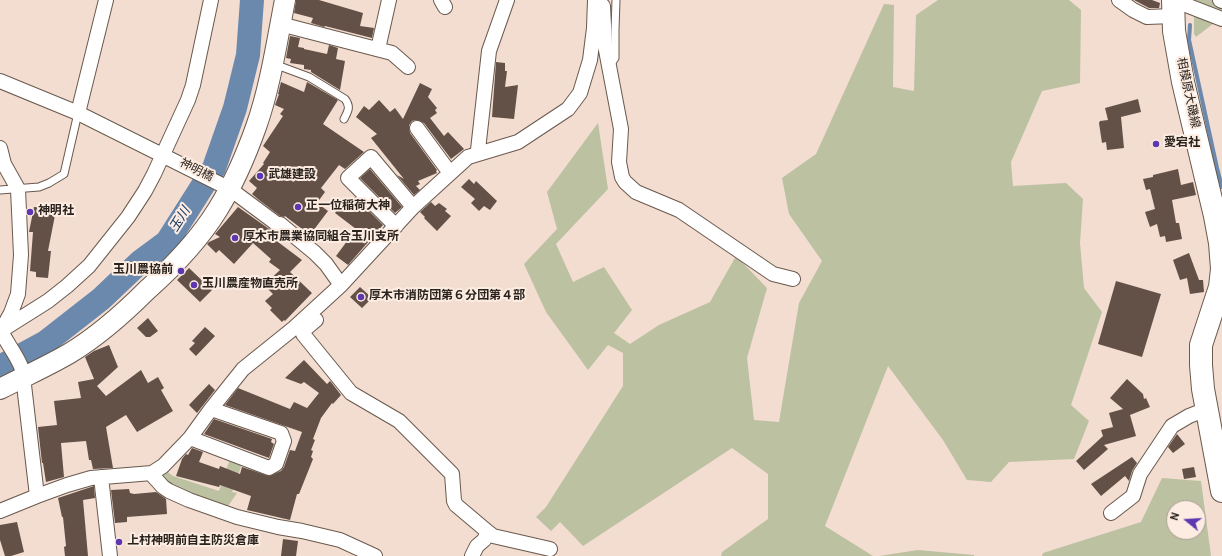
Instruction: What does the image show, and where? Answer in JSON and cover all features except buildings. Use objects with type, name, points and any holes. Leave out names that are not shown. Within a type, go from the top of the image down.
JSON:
[{"type":"main road","name":"相模原大磯線","points":[[1173,6],[1174,31],[1183,82],[1220,243],[1222,268],[1220,288],[1201,345],[1201,371],[1222,491]]},
{"type":"street","points":[[78,113],[106,0]]},
{"type":"street","points":[[1,332],[48,301],[89,266],[128,217],[145,191],[165,156],[188,100],[193,85],[211,0]]},
{"type":"street","points":[[0,389],[24,372],[70,353],[104,329],[166,273],[190,247],[218,210],[227,187],[256,126],[265,96],[284,0]]},
{"type":"street","points":[[378,49],[389,0]]},
{"type":"street","points":[[479,153],[478,150],[489,51],[507,0]]},
{"type":"street","points":[[0,511],[67,485],[91,478],[152,472],[163,466],[190,438],[243,369],[294,328],[341,285],[414,207],[468,157],[518,142],[568,109],[580,93],[590,60],[594,28],[595,0]]},
{"type":"street","points":[[604,0],[603,19],[605,45],[621,129],[619,162],[622,177],[625,182],[636,192],[679,210],[773,274],[793,279]]},
{"type":"street","points":[[1119,0],[1133,10],[1147,17],[1173,6],[1222,19]]},
{"type":"street","points":[[280,24],[378,49],[392,54],[408,66]]},
{"type":"street","name":"神明橋","points":[[0,81],[78,113],[227,187],[280,224],[315,253],[326,264],[341,285]]},
{"type":"street","points":[[416,128],[450,173]]},
{"type":"street","points":[[0,148],[4,164],[18,189],[21,237],[20,283],[18,294],[11,314],[1,332]]},
{"type":"street","points":[[396,226],[348,178],[371,157],[414,207]]},
{"type":"street","points":[[326,299],[329,305],[326,310],[303,331],[303,334],[352,393],[399,421],[452,474],[454,501],[456,505],[493,536],[550,549]]},
{"type":"street","points":[[1,332],[24,372],[24,385],[37,496]]},
{"type":"street","points":[[190,438],[269,468],[276,464],[284,441],[281,433],[211,409]]},
{"type":"street","points":[[1111,512],[1133,496],[1140,474],[1172,426],[1189,416],[1207,409]]},
{"type":"street","points":[[152,472],[154,477],[163,487],[189,500],[237,517],[278,528],[302,531],[340,540],[375,556]]},
{"type":"street","points":[[101,477],[110,556]]},
{"type":"street","points":[[472,556],[477,546],[484,540],[488,532]]},
{"type":"lane","points":[[609,64],[614,61],[615,58],[616,0]]},
{"type":"lane","points":[[272,64],[309,77],[345,99],[349,105],[349,108],[344,118]]},
{"type":"lane","points":[[0,190],[39,187],[64,174],[78,113]]},
{"type":"green space","points":[[938,0],[1069,0],[1081,10],[1080,83],[1042,91],[1011,162],[1013,186],[1066,183],[1083,199],[1080,243],[1084,288],[1102,312],[1071,405],[1089,421],[1074,459],[1009,462],[991,482],[967,480],[943,440],[888,366],[825,526],[873,556],[721,556],[722,552],[768,519],[768,474],[732,448],[583,546],[560,522],[551,531],[536,517],[546,507],[623,386],[623,353],[608,345],[588,370],[546,312],[524,264],[557,229],[547,192],[598,123],[608,189],[556,244],[573,282],[604,267],[632,310],[614,333],[630,344],[659,325],[710,302],[736,256],[767,288],[747,358],[754,420],[779,422],[799,303],[822,261],[789,214],[782,178],[816,154],[884,4],[894,5],[893,87],[914,91],[916,15]]},
{"type":"green space","points":[[1194,0],[1214,0],[1222,7],[1222,26],[1214,23],[1196,37],[1194,34]]},
{"type":"green space","points":[[230,459],[242,464],[232,492],[237,493],[226,509],[184,495],[159,478],[166,471],[173,476],[219,491]]},
{"type":"green space","points":[[1162,478],[1201,481],[1204,500],[1166,500],[1166,540],[1206,540],[1206,518],[1211,556],[1042,556],[1043,553],[1141,522]]},
{"type":"green space","points":[[918,550],[974,555],[974,556],[879,556]]},
{"type":"waterway","name":"玉川","points":[[0,367],[46,342],[101,299],[140,262],[167,242],[214,168],[235,108],[248,55],[252,0]]},
{"type":"waterway","points":[[1190,25],[1189,40],[1222,187]]},
{"type":"place","name":"愛宕社","points":[[1156,144]]},
{"type":"place","name":"武雄建設","points":[[260,176]]},
{"type":"place","name":"正一位稲荷大神","points":[[298,207]]},
{"type":"place","name":"神明社","points":[[30,212]]},
{"type":"place","name":"厚木市農業協同組合玉川支所","points":[[235,238]]},
{"type":"place","name":"玉川農協前","points":[[181,271]]},
{"type":"place","name":"玉川農産物直売所","points":[[194,285]]},
{"type":"place","name":"厚木市消防団第６分団第４部","points":[[361,297]]},
{"type":"place","name":"上村神明前自主防災倉庫","points":[[119,542]]}]
